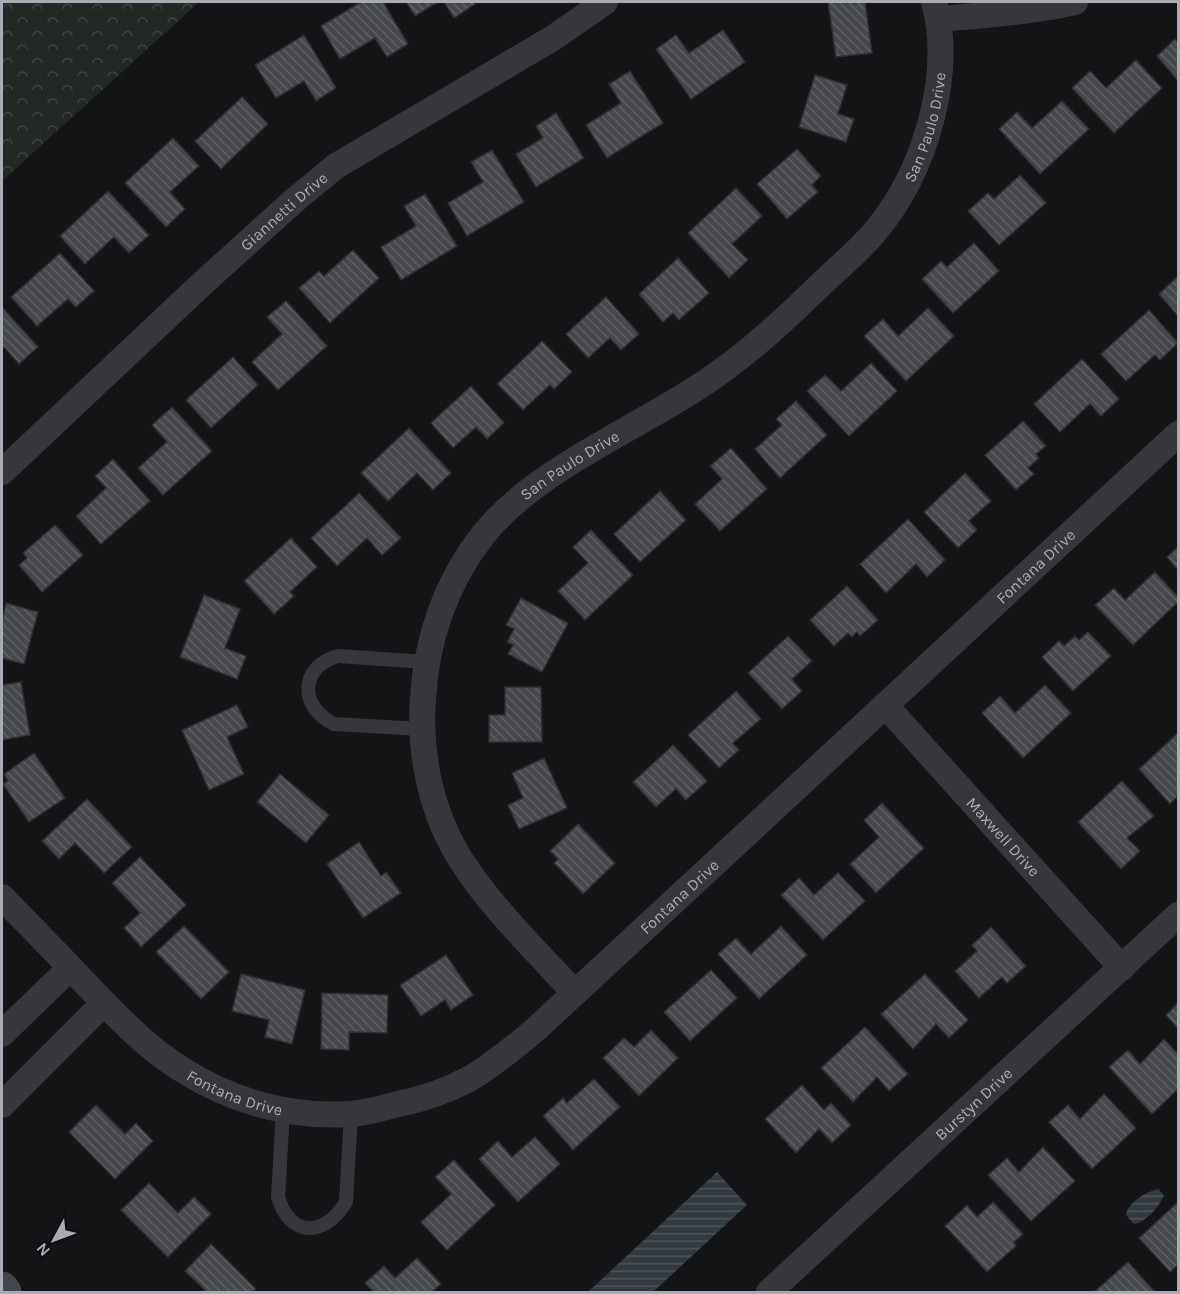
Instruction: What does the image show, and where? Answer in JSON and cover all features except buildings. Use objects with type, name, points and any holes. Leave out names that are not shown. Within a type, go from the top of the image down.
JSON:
[{"type":"main road","points":[[2,1288],[6,1293]]},
{"type":"street","name":"Giannetti Drive","points":[[2,472],[205,281],[296,198],[336,166],[553,38],[605,2]]},
{"type":"street","points":[[937,10],[1015,12],[1075,2]]},
{"type":"street","name":"San Paulo Drive","points":[[575,993],[479,886],[456,852],[442,822],[432,792],[421,729],[426,662],[442,604],[484,534],[507,509],[540,483],[720,373],[752,349],[876,230],[897,201],[917,165],[931,124],[939,74],[937,10]]},
{"type":"street","name":"Fontana Drive","points":[[70,968],[124,1023],[181,1069],[232,1095],[283,1111],[351,1114],[412,1102],[470,1078],[504,1056],[575,993],[1179,434]]},
{"type":"street","name":"Maxwell Drive","points":[[885,705],[1122,968]]},
{"type":"street","points":[[2,897],[70,968],[2,1034]]},
{"type":"street","name":"Burstyn Drive","points":[[769,1293],[1179,915]]},
{"type":"street","points":[[2,1105],[104,1003]]},
{"type":"lane","points":[[421,729],[333,724],[323,719],[312,706],[308,685],[314,669],[325,660],[338,656],[426,662]]},
{"type":"lane","points":[[283,1111],[278,1197],[282,1209],[290,1220],[312,1229],[331,1221],[346,1202],[351,1114]]},
{"type":"green space","points":[[2,2],[199,2],[2,181]]},
{"type":"shaded area","points":[[717,1172],[747,1205],[653,1292],[588,1292]]},
{"type":"shaded area","points":[[1158,1189],[1164,1195],[1159,1204],[1148,1217],[1134,1224],[1126,1215],[1127,1210],[1143,1195]]}]
